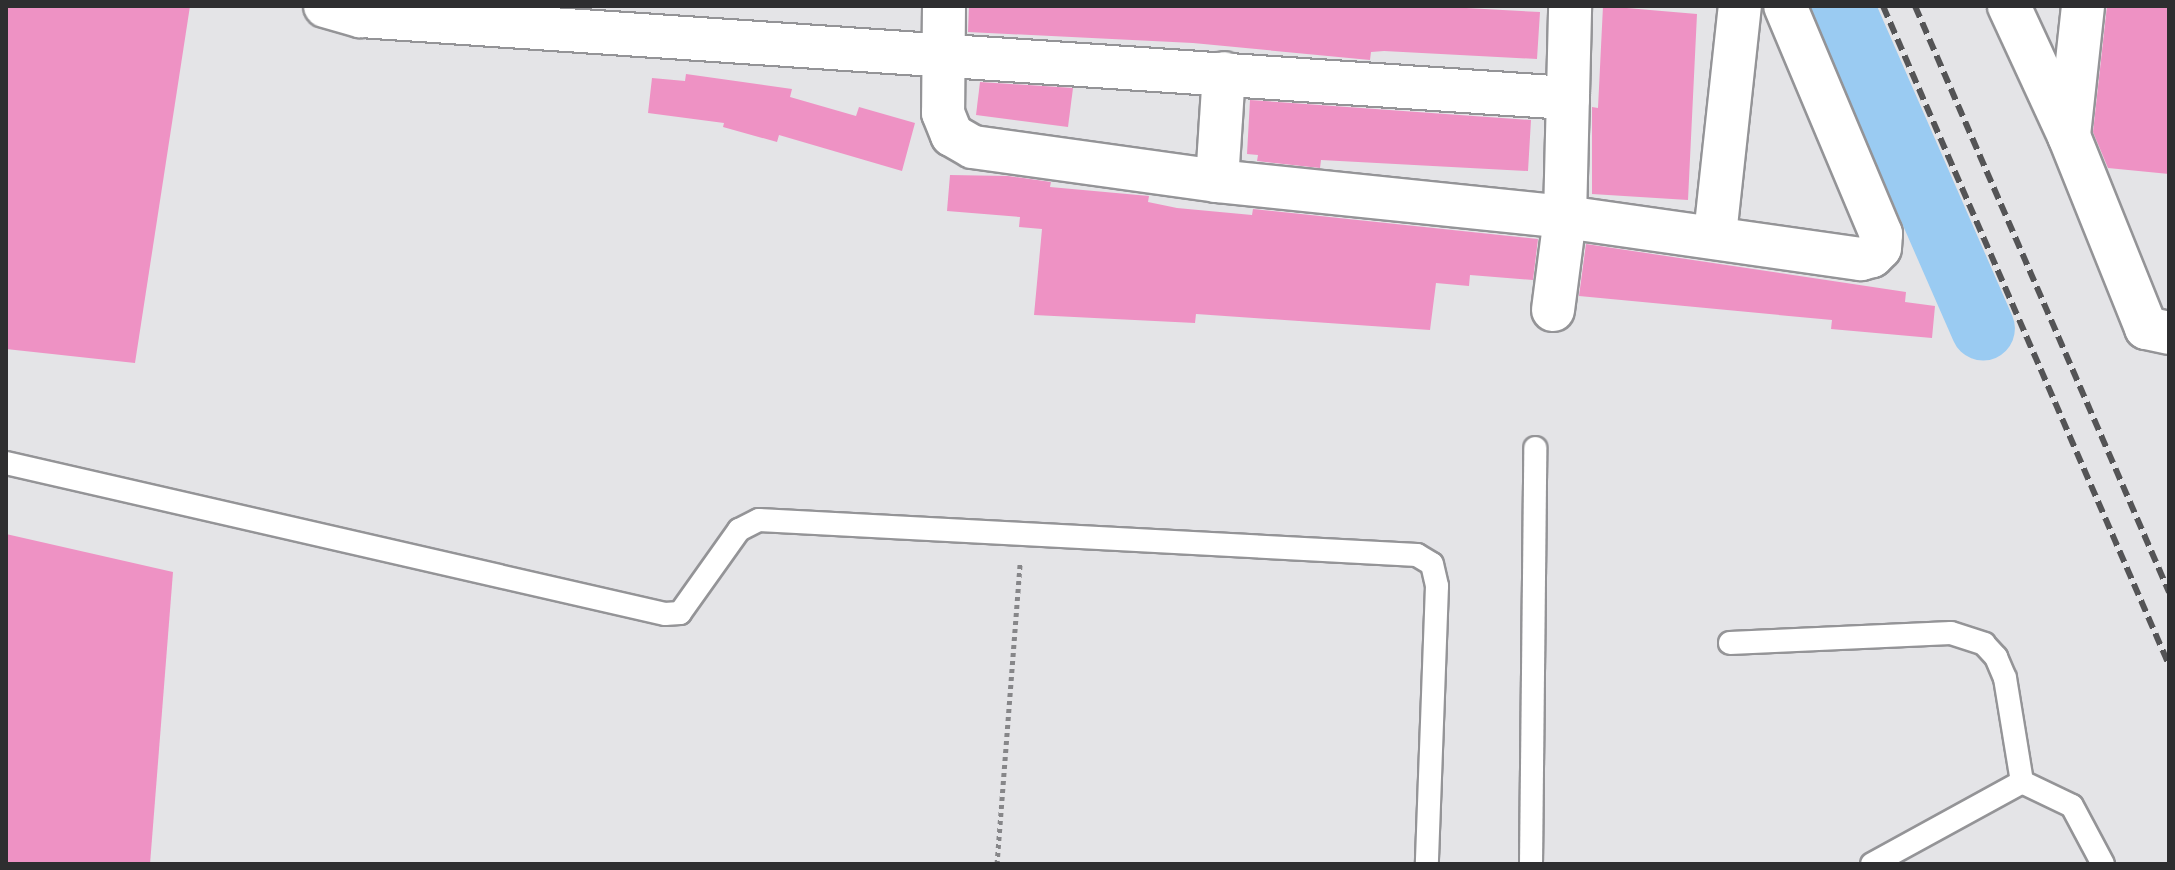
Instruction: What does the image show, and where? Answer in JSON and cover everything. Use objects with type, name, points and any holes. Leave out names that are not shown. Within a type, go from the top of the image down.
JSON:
[{"type":"street","points":[[944,6],[940,56],[943,113],[952,135],[963,142],[1217,181],[1715,235],[1861,259],[1872,256],[1882,244],[1785,6]]},
{"type":"street","points":[[1553,310],[1565,217],[1570,6]]},
{"type":"street","points":[[1715,235],[1740,6]]},
{"type":"street","points":[[2009,6],[2069,136],[2146,328],[2169,333]]},
{"type":"street","points":[[2069,136],[2083,6]]},
{"type":"street","points":[[349,9],[940,56],[1568,98]]},
{"type":"street","points":[[1217,181],[1224,73]]},
{"type":"lane","points":[[1531,864],[1535,448]]},
{"type":"lane","points":[[6,463],[665,614],[680,613],[748,522],[1023,534],[1427,559],[1437,586],[1427,864]]},
{"type":"lane","points":[[1730,643],[1951,633],[1977,641],[2002,668],[2022,782]]},
{"type":"lane","points":[[1872,864],[2022,782]]},
{"type":"lane","points":[[2022,782],[2072,806],[2103,864]]},
{"type":"path","points":[[997,864],[1023,534]]},
{"type":"building","points":[[6,6],[190,6],[135,363],[6,349]]},
{"type":"building","points":[[969,6],[1429,6],[1540,12],[1537,59],[1384,51],[1371,52],[1370,60],[1193,43],[968,32]]},
{"type":"building","points":[[1603,6],[1697,14],[1688,200],[1592,194],[1592,107],[1598,108]]},
{"type":"building","points":[[2107,6],[2169,6],[2169,174],[2108,168],[2093,132]]},
{"type":"building","points":[[686,74],[792,89],[790,97],[856,116],[859,107],[915,123],[902,171],[779,135],[777,142],[723,127],[724,123],[648,113],[652,78],[685,81]]},
{"type":"building","points":[[980,82],[1073,88],[1068,127],[976,115]]},
{"type":"building","points":[[1250,100],[1531,120],[1528,171],[1321,160],[1320,168],[1257,161],[1258,155],[1247,154]]},
{"type":"building","points":[[950,175],[1008,176],[1051,182],[1050,187],[1149,196],[1148,202],[1177,208],[1252,215],[1253,209],[1538,239],[1533,280],[1470,275],[1469,286],[1436,283],[1430,330],[1196,314],[1195,323],[1034,315],[1042,229],[1019,227],[1020,217],[947,211]]},
{"type":"building","points":[[1586,244],[1906,292],[1905,302],[1935,306],[1932,338],[1831,329],[1832,320],[1579,296]]},
{"type":"building","points":[[6,534],[173,572],[150,864],[6,864]]},
{"type":"waterway","points":[[1842,6],[1983,328]]},
{"type":"railway","points":[[1883,6],[2169,665]]},
{"type":"railway","points":[[1915,6],[2169,592]]}]
